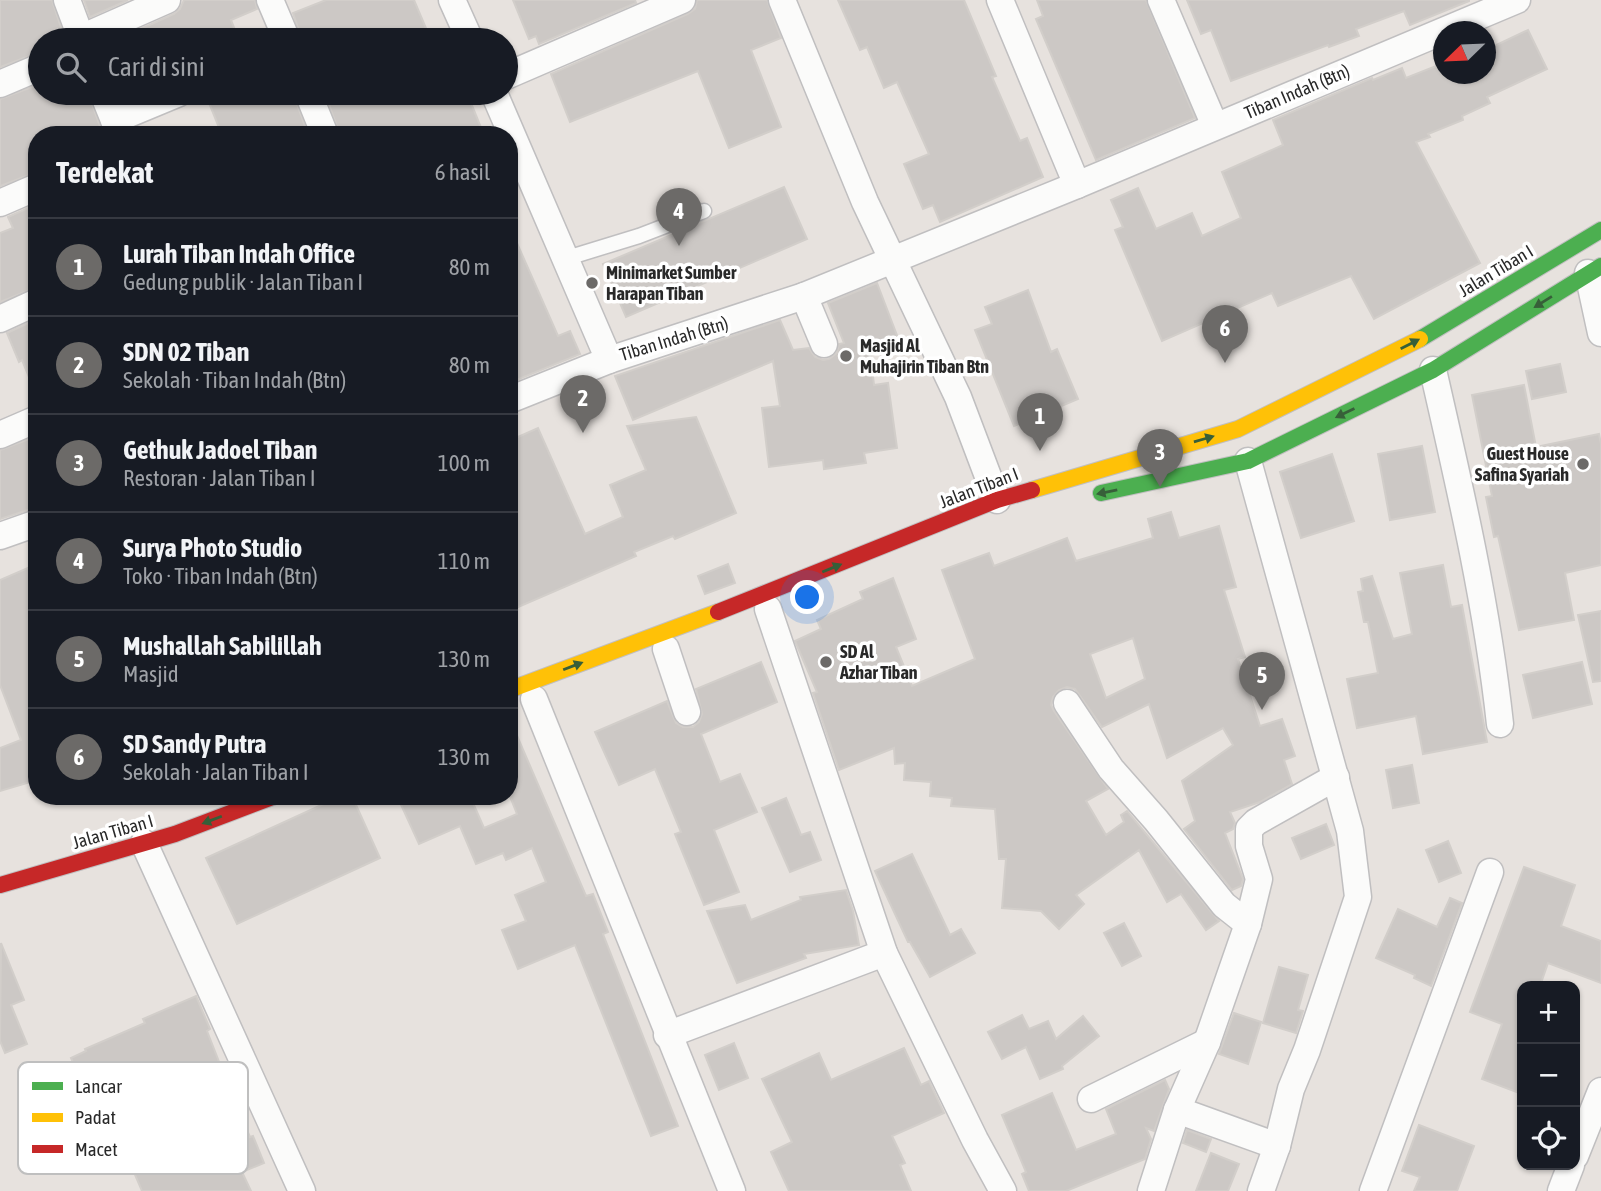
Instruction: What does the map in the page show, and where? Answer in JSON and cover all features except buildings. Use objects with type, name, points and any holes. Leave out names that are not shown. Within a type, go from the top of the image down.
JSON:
[{"type":"street","points":[[67,0],[77,28]]},
{"type":"street","points":[[105,28],[167,0]]},
{"type":"street","points":[[270,0],[282,28]]},
{"type":"street","points":[[452,0],[465,28]]},
{"type":"street","points":[[782,0],[865,202],[958,397],[997,500]]},
{"type":"street","points":[[1000,0],[1077,185]]},
{"type":"street","points":[[1161,0],[1215,126]]},
{"type":"street","name":"Tiban Indah (Btn)","points":[[518,150],[609,359],[804,296],[1215,126],[1479,7],[1517,0]]},
{"type":"street","points":[[518,71],[670,2]]},
{"type":"street","points":[[0,84],[28,72]]},
{"type":"street","points":[[108,105],[117,126]]},
{"type":"street","points":[[119,126],[157,105]]},
{"type":"street","points":[[313,105],[322,126]]},
{"type":"street","name":"Tiban Indah (Btn)","points":[[499,105],[508,126]]},
{"type":"street","points":[[0,203],[28,191]]},
{"type":"street","name":"Jalan Tiban I","points":[[527,697],[997,500],[1243,445],[1601,230]]},
{"type":"street","points":[[1595,270],[1601,333]]},
{"type":"street","name":"Jalan Tiban I","points":[[1091,495],[1243,445],[1433,370],[1595,270]]},
{"type":"street","points":[[804,296],[824,344]]},
{"type":"street","points":[[0,319],[28,306]]},
{"type":"street","points":[[518,396],[609,359]]},
{"type":"street","points":[[1433,370],[1471,536],[1493,656],[1500,724]]},
{"type":"street","points":[[0,435],[28,423]]},
{"type":"street","points":[[1243,445],[1350,831],[1358,897],[1291,1089],[1277,1146],[1261,1191]]},
{"type":"street","points":[[0,536],[28,526]]},
{"type":"street","points":[[687,712],[654,653],[929,545]]},
{"type":"street","points":[[768,609],[884,953],[975,1140],[1003,1191]]},
{"type":"street","points":[[527,697],[732,1191]]},
{"type":"street","points":[[1067,703],[1124,785],[1156,820],[1224,905],[1248,923]]},
{"type":"street","points":[[1151,1191],[1177,1110],[1207,1042],[1248,923],[1259,880],[1249,846],[1249,829],[1256,822],[1336,776]]},
{"type":"street","name":"Jalan Tiban I","points":[[0,869],[149,833],[244,805]]},
{"type":"street","points":[[149,833],[247,1062]]},
{"type":"street","name":"Jalan Tiban I","points":[[0,885],[149,833]]},
{"type":"street","points":[[1373,1191],[1490,872]]},
{"type":"street","points":[[667,1035],[884,953]]},
{"type":"street","points":[[1091,1099],[1207,1042]]},
{"type":"street","points":[[248,1065],[302,1191]]},
{"type":"street","points":[[1580,1144],[1601,1091]]},
{"type":"street","points":[[1177,1110],[1277,1146]]},
{"type":"street","points":[[1561,1191],[1569,1170]]},
{"type":"lane","points":[[564,259],[639,236],[704,211]]},
{"type":"traffic: fast","points":[[1420,339],[1601,230]]},
{"type":"traffic: fast","points":[[1101,493],[1248,461],[1433,370],[1601,266]]},
{"type":"traffic: slow","points":[[1032,490],[1238,429],[1420,339]]},
{"type":"traffic: slow","points":[[518,687],[718,612]]},
{"type":"traffic: jam","points":[[718,612],[997,500],[1032,490]]},
{"type":"traffic: jam","points":[[0,885],[175,834],[251,805]]},
{"type":"place","name":"Surya Photo Studio","points":[[679,246]]},
{"type":"place","name":"Minimarket Sumber Harapan Tiban","points":[[592,283]]},
{"type":"place","name":"Masjid Al Muhajirin Tiban Btn","points":[[846,356]]},
{"type":"place","name":"SD Sandy Putra","points":[[1225,363]]},
{"type":"place","name":"SDN 02 Tiban","points":[[583,433]]},
{"type":"place","name":"Lurah Tiban Indah Office","points":[[1040,451]]},
{"type":"place","name":"Guest House Safina Syariah","points":[[1583,464]]},
{"type":"place","name":"Gethuk Jadoel Tiban","points":[[1160,487]]},
{"type":"place","name":"SD Al Azhar Tiban","points":[[826,662]]},
{"type":"place","name":"Mushallah Sabilillah","points":[[1262,710]]}]
